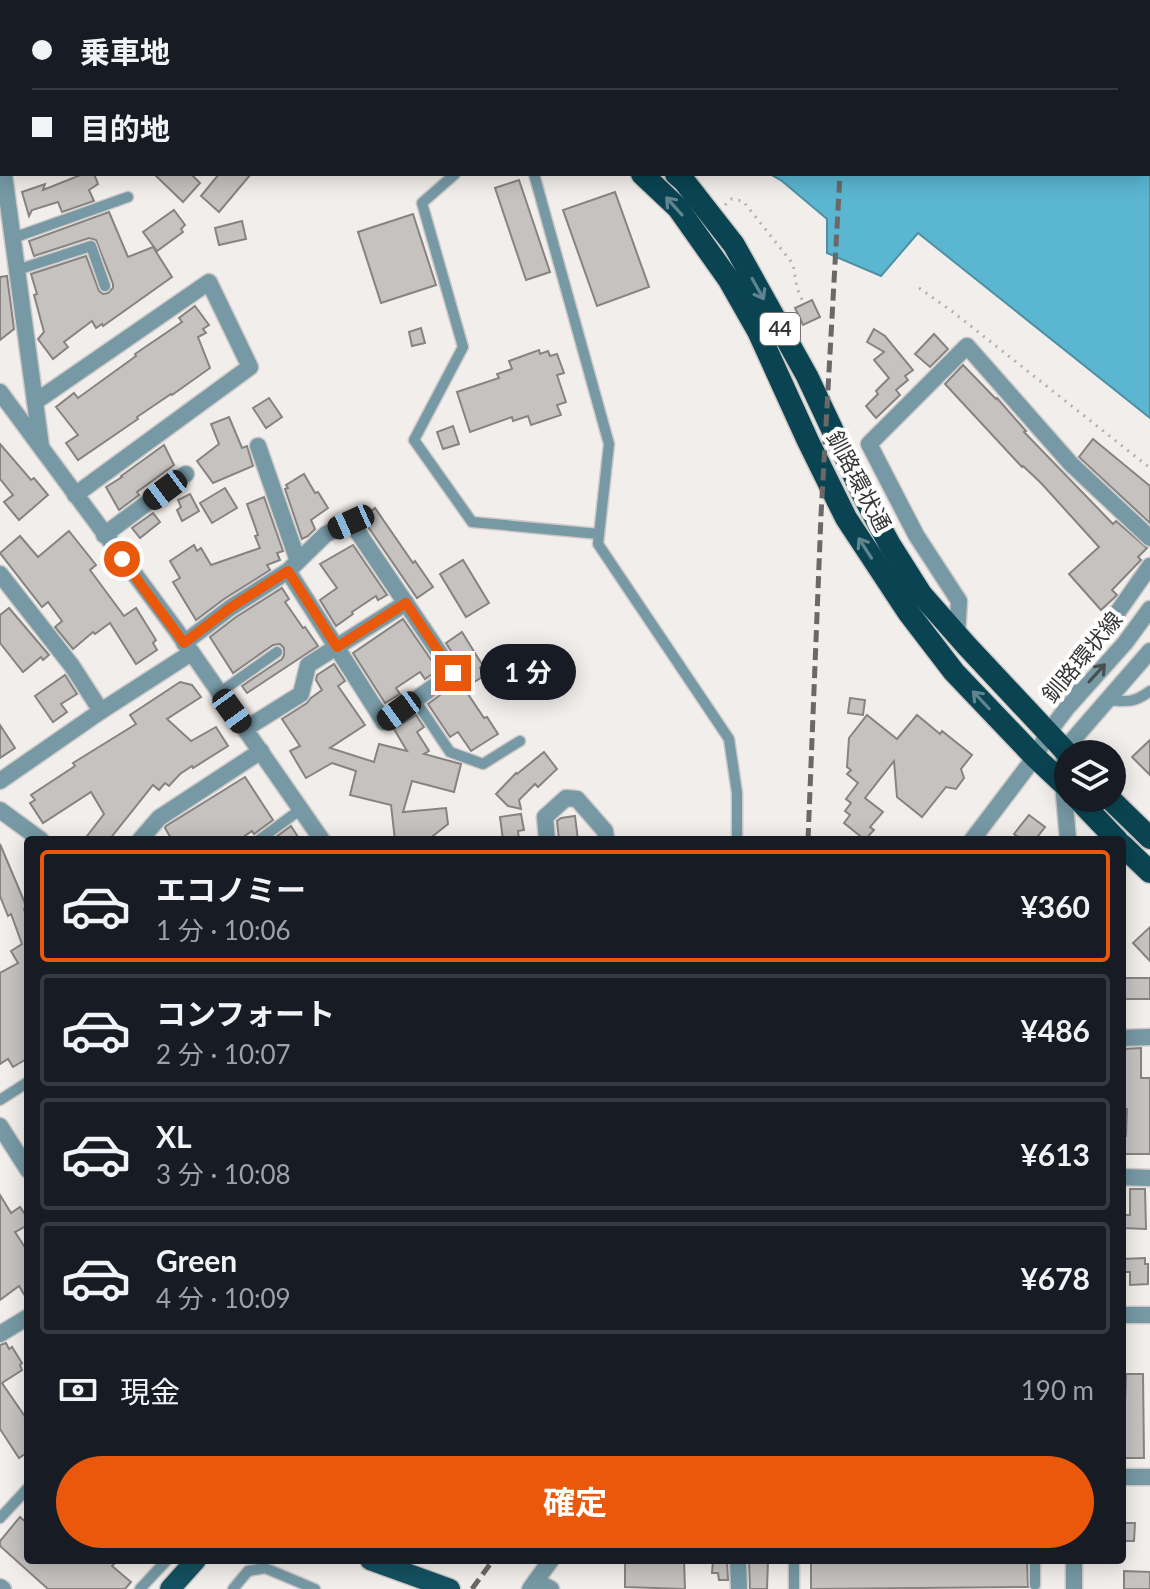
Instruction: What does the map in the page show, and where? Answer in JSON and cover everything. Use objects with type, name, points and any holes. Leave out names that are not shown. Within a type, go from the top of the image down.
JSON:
[{"type":"highway","name":"釧路環状通","points":[[644,176],[678,208],[729,280],[758,331],[846,518],[908,612],[954,672],[1054,775]]},
{"type":"highway","name":"釧路環状通","points":[[678,176],[734,245],[807,376],[864,497],[921,594],[1055,740]]},
{"type":"highway","name":"釧路環状通","points":[[1091,812],[1113,836]]},
{"type":"highway","points":[[1126,812],[1147,829]]},
{"type":"highway","points":[[1126,849],[1150,872]]},
{"type":"main road","points":[[381,1564],[450,1589]]},
{"type":"street","points":[[4,176],[41,446]]},
{"type":"street","points":[[35,402],[209,282],[250,367],[75,495]]},
{"type":"street","points":[[957,636],[959,601],[916,535],[869,444],[967,346],[1071,464],[1150,538]]},
{"type":"street","points":[[0,392],[188,648],[319,836]]},
{"type":"street","points":[[0,781],[188,648],[230,608],[293,566],[326,534],[351,522],[453,673],[384,722],[337,647],[293,566],[258,446]]},
{"type":"street","points":[[104,535],[186,474]]},
{"type":"street","points":[[1078,695],[1067,670],[1110,623],[1150,566]]},
{"type":"street","points":[[0,574],[72,666],[101,711]]},
{"type":"street","points":[[245,729],[301,694],[308,665],[406,603]]},
{"type":"street","name":"釧路環状線","points":[[975,836],[1035,757],[1048,733],[1150,609]]},
{"type":"street","points":[[1076,740],[1150,651]]},
{"type":"street","points":[[143,836],[159,818],[261,751]]},
{"type":"street","points":[[1035,757],[1054,754]]},
{"type":"street","points":[[547,836],[545,817],[566,798],[577,799],[605,831],[606,836]]},
{"type":"street","points":[[0,810],[36,836]]},
{"type":"street","points":[[1068,836],[1069,812]]},
{"type":"street","points":[[1126,1038],[1150,1037]]},
{"type":"street","points":[[0,1126],[24,1164]]},
{"type":"street","points":[[1126,1177],[1150,1178]]},
{"type":"street","points":[[1126,1315],[1150,1315]]},
{"type":"street","points":[[0,1334],[24,1319]]},
{"type":"street","points":[[1126,1477],[1150,1477]]},
{"type":"street","points":[[539,1586],[549,1564]]},
{"type":"street","points":[[738,1564],[739,1589]]},
{"type":"street","points":[[1074,1564],[1074,1589]]},
{"type":"lane","points":[[453,176],[422,203],[463,347],[414,440],[472,522],[599,534]]},
{"type":"lane","points":[[535,176],[609,444],[598,544],[729,739],[737,793],[737,836]]},
{"type":"lane","points":[[13,238],[128,197]]},
{"type":"lane","points":[[17,270],[91,246],[105,286]]},
{"type":"lane","points":[[219,693],[277,652]]},
{"type":"lane","points":[[1108,700],[1128,702],[1150,691]]},
{"type":"lane","points":[[415,700],[450,752],[483,764],[520,741]]},
{"type":"lane","points":[[264,836],[301,809]]},
{"type":"lane","points":[[0,1100],[24,1085]]},
{"type":"lane","points":[[0,1518],[24,1492]]},
{"type":"lane","points":[[140,1589],[163,1564]]},
{"type":"lane","points":[[794,1564],[794,1589]]},
{"type":"lane","points":[[1035,1564],[1035,1585]]},
{"type":"lane","points":[[233,1589],[248,1571],[265,1568],[291,1585],[315,1589]]},
{"type":"path","points":[[723,207],[731,199],[743,201],[793,264],[803,302]]},
{"type":"path","points":[[919,288],[1150,468]]},
{"type":"water","points":[[773,176],[1150,176],[1150,418],[918,233],[881,276],[827,253],[827,219]]},
{"type":"building","points":[[78,176],[95,176],[98,184],[89,190],[94,201],[62,212],[58,202],[32,210],[29,216],[22,192],[45,184],[43,190]]},
{"type":"building","points":[[156,176],[193,176],[200,183],[183,202]]},
{"type":"building","points":[[217,176],[249,176],[219,212],[201,196]]},
{"type":"building","points":[[519,180],[550,272],[526,280],[495,188]]},
{"type":"building","points":[[615,192],[649,287],[597,306],[563,210]]},
{"type":"building","points":[[174,210],[185,225],[181,229],[183,232],[157,251],[143,232]]},
{"type":"building","points":[[109,212],[128,257],[153,247],[172,277],[103,326],[96,328],[92,321],[64,342],[68,347],[53,359],[38,339],[44,332],[31,274],[86,256],[99,291],[108,293],[113,284],[96,240],[89,238],[34,256],[29,241]]},
{"type":"building","points":[[413,214],[436,285],[381,303],[358,232]]},
{"type":"building","points":[[242,221],[246,239],[219,245],[215,228]]},
{"type":"building","points":[[7,276],[14,329],[0,340],[0,277]]},
{"type":"building","points":[[812,300],[820,317],[803,325],[795,308]]},
{"type":"building","points":[[195,306],[209,325],[203,329],[206,333],[198,337],[210,368],[78,460],[66,443],[78,435],[56,407],[74,393],[78,398],[136,356],[182,322],[179,318]]},
{"type":"building","points":[[421,328],[425,343],[412,346],[409,332]]},
{"type":"building","points":[[874,329],[885,336],[913,370],[905,376],[908,380],[896,390],[900,395],[876,418],[866,406],[889,378],[874,360],[884,352],[867,342]]},
{"type":"building","points":[[934,334],[948,349],[930,367],[915,354]]},
{"type":"building","points":[[539,350],[540,354],[548,351],[550,356],[557,354],[564,373],[557,375],[566,402],[557,405],[561,415],[531,425],[528,416],[513,421],[512,417],[470,432],[457,392],[499,378],[497,374],[512,369],[509,361]]},
{"type":"building","points":[[963,365],[1113,524],[1116,521],[1147,548],[1138,557],[1141,560],[1112,590],[1117,595],[1101,610],[1069,574],[1099,547],[945,384]]},
{"type":"building","points":[[269,398],[282,417],[266,428],[253,408]]},
{"type":"building","points":[[229,417],[242,448],[247,446],[253,466],[213,483],[197,461],[219,444],[211,424]]},
{"type":"building","points":[[453,426],[459,444],[443,449],[437,432]]},
{"type":"building","points":[[1093,439],[1150,486],[1150,523],[1079,457]]},
{"type":"building","points":[[0,444],[48,495],[19,520],[4,502],[13,495],[0,479]]},
{"type":"building","points":[[164,445],[174,465],[137,492],[139,495],[119,510],[106,487]]},
{"type":"building","points":[[304,474],[328,508],[311,520],[315,529],[302,539],[285,489],[288,488],[286,485]]},
{"type":"building","points":[[225,488],[237,508],[212,523],[200,503]]},
{"type":"building","points":[[190,494],[199,511],[182,521],[177,510],[181,507],[178,500]]},
{"type":"building","points":[[264,497],[283,551],[277,553],[280,560],[267,565],[270,570],[196,620],[173,582],[180,578],[170,561],[194,545],[197,551],[201,548],[211,565],[260,548],[247,504]]},
{"type":"building","points":[[375,508],[433,587],[417,598],[362,518]]},
{"type":"building","points":[[153,513],[160,522],[140,538],[132,528]]},
{"type":"building","points":[[69,531],[96,565],[90,570],[124,616],[136,608],[156,640],[153,643],[157,650],[136,664],[110,623],[95,634],[93,632],[73,649],[55,627],[62,621],[48,602],[42,607],[0,553],[20,536],[38,557]]},
{"type":"building","points":[[353,545],[387,595],[378,600],[376,596],[336,626],[320,600],[337,588],[320,564]]},
{"type":"building","points":[[463,560],[489,603],[466,617],[440,574]]},
{"type":"building","points":[[282,588],[289,599],[285,602],[318,646],[247,693],[242,686],[282,659],[284,648],[280,644],[273,645],[233,673],[210,637]]},
{"type":"building","points":[[9,608],[49,655],[43,660],[41,657],[23,672],[0,643],[0,615]]},
{"type":"building","points":[[403,619],[438,670],[425,679],[420,672],[396,688],[400,694],[385,703],[353,653]]},
{"type":"building","points":[[462,632],[483,666],[480,668],[484,676],[464,688],[498,734],[471,751],[458,732],[450,737],[428,704],[463,678],[462,668],[446,643]]},
{"type":"building","points":[[334,664],[345,681],[338,686],[365,725],[330,748],[374,762],[379,744],[407,751],[394,729],[416,715],[424,727],[417,732],[429,751],[424,754],[461,764],[454,792],[412,781],[403,812],[446,808],[448,824],[433,836],[395,836],[391,805],[350,795],[356,771],[332,763],[306,778],[290,751],[300,746],[282,719],[322,690],[316,680],[317,675]]},
{"type":"building","points":[[65,675],[77,694],[61,704],[67,712],[53,722],[35,696]]},
{"type":"building","points":[[180,682],[192,685],[201,697],[167,719],[191,741],[216,727],[228,746],[180,774],[169,786],[165,783],[159,790],[153,785],[112,836],[87,836],[104,814],[91,792],[43,823],[30,803],[35,800],[31,795],[75,766],[73,763],[136,724],[130,715]]},
{"type":"building","points":[[850,698],[865,700],[863,715],[848,713]]},
{"type":"building","points":[[867,715],[897,739],[917,715],[972,755],[961,769],[964,778],[956,789],[946,787],[922,817],[897,797],[894,761],[865,798],[883,812],[870,827],[874,830],[869,836],[860,836],[844,823],[850,815],[845,811],[851,803],[846,799],[858,783],[847,774],[851,770],[847,767],[849,738]]},
{"type":"building","points":[[0,725],[15,748],[0,758]]},
{"type":"building","points":[[1150,740],[1150,775],[1132,757]]},
{"type":"building","points":[[544,752],[557,769],[519,800],[521,809],[508,806],[496,794],[516,773]]},
{"type":"building","points":[[245,777],[273,820],[254,834],[252,831],[245,836],[170,836],[166,826]]},
{"type":"building","points":[[521,814],[524,830],[518,831],[519,836],[502,836],[500,817]]},
{"type":"building","points":[[1029,815],[1045,827],[1038,836],[1014,834]]},
{"type":"building","points":[[575,816],[578,836],[559,836],[557,821]]},
{"type":"building","points":[[291,826],[297,836],[277,836]]},
{"type":"building","points":[[0,844],[24,901],[24,1060],[13,1067],[8,1059],[0,1064],[0,973],[18,963],[11,951],[22,944],[11,914],[8,916],[0,896]]},
{"type":"building","points":[[1150,927],[1150,961],[1133,943]]},
{"type":"building","points":[[1126,978],[1150,978],[1150,999],[1126,999]]},
{"type":"building","points":[[1141,1048],[1141,1078],[1150,1078],[1150,1154],[1126,1154],[1126,1049]]},
{"type":"building","points":[[1130,1189],[1145,1189],[1146,1229],[1126,1228],[1126,1215],[1130,1215]]},
{"type":"building","points":[[0,1195],[11,1213],[20,1207],[24,1213],[24,1227],[15,1232],[24,1246],[24,1294],[19,1286],[0,1300]]},
{"type":"building","points":[[1145,1258],[1148,1284],[1130,1285],[1126,1259]]},
{"type":"building","points":[[6,1343],[9,1349],[12,1347],[22,1363],[22,1370],[2,1383],[24,1415],[24,1455],[19,1458],[0,1429],[0,1345]]},
{"type":"building","points":[[1126,1374],[1143,1374],[1144,1458],[1126,1458]]},
{"type":"building","points":[[20,1517],[24,1520],[24,1564],[114,1564],[112,1566],[131,1582],[125,1589],[48,1589],[0,1546],[0,1541]]},
{"type":"building","points":[[1126,1523],[1135,1523],[1134,1541],[1126,1541]]},
{"type":"building","points":[[625,1564],[684,1564],[685,1589],[625,1587]]},
{"type":"building","points":[[713,1564],[727,1564],[728,1580],[719,1580],[718,1573],[712,1573]]},
{"type":"building","points":[[749,1564],[768,1564],[767,1589],[750,1589]]},
{"type":"building","points":[[811,1564],[1027,1564],[1028,1587],[811,1589]]},
{"type":"building","points":[[1124,1571],[1150,1572],[1150,1589],[1124,1589]]},
{"type":"railway","points":[[808,836],[821,515],[840,176]]},
{"type":"railway","points":[[472,1589],[490,1564]]},
{"type":"route","points":[[122,559],[184,643],[230,608],[288,571],[337,647],[406,603],[453,673]]}]
